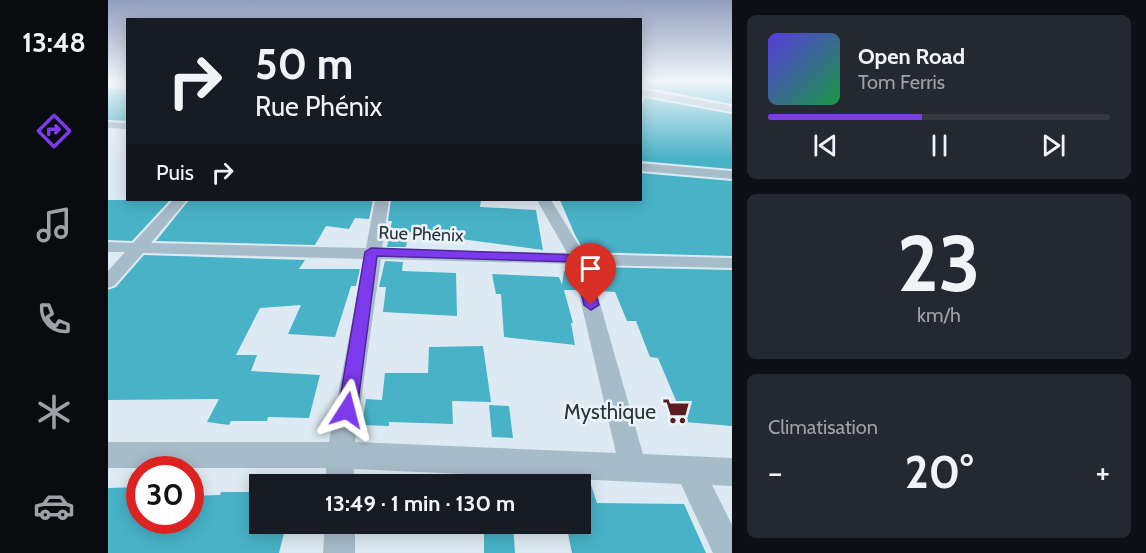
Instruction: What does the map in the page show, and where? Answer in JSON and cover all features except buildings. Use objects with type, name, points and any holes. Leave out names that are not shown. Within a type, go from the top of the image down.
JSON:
[{"type":"street","points":[[108,125],[126,121]]},
{"type":"street","points":[[642,167],[732,175]]},
{"type":"street","points":[[108,282],[179,201]]},
{"type":"street","points":[[340,474],[340,455],[371,252],[382,201]]},
{"type":"street","points":[[545,201],[579,259],[633,467]]},
{"type":"street","name":"Rue Phénix","points":[[108,247],[732,262]]},
{"type":"street","points":[[108,455],[340,455],[732,472]]},
{"type":"street","points":[[690,471],[729,553]]},
{"type":"street","points":[[339,553],[340,534]]},
{"type":"place","name":"Mysthique","points":[[676,411]]},
{"type":"route","points":[[347,410],[371,252],[579,259],[591,305]]}]
